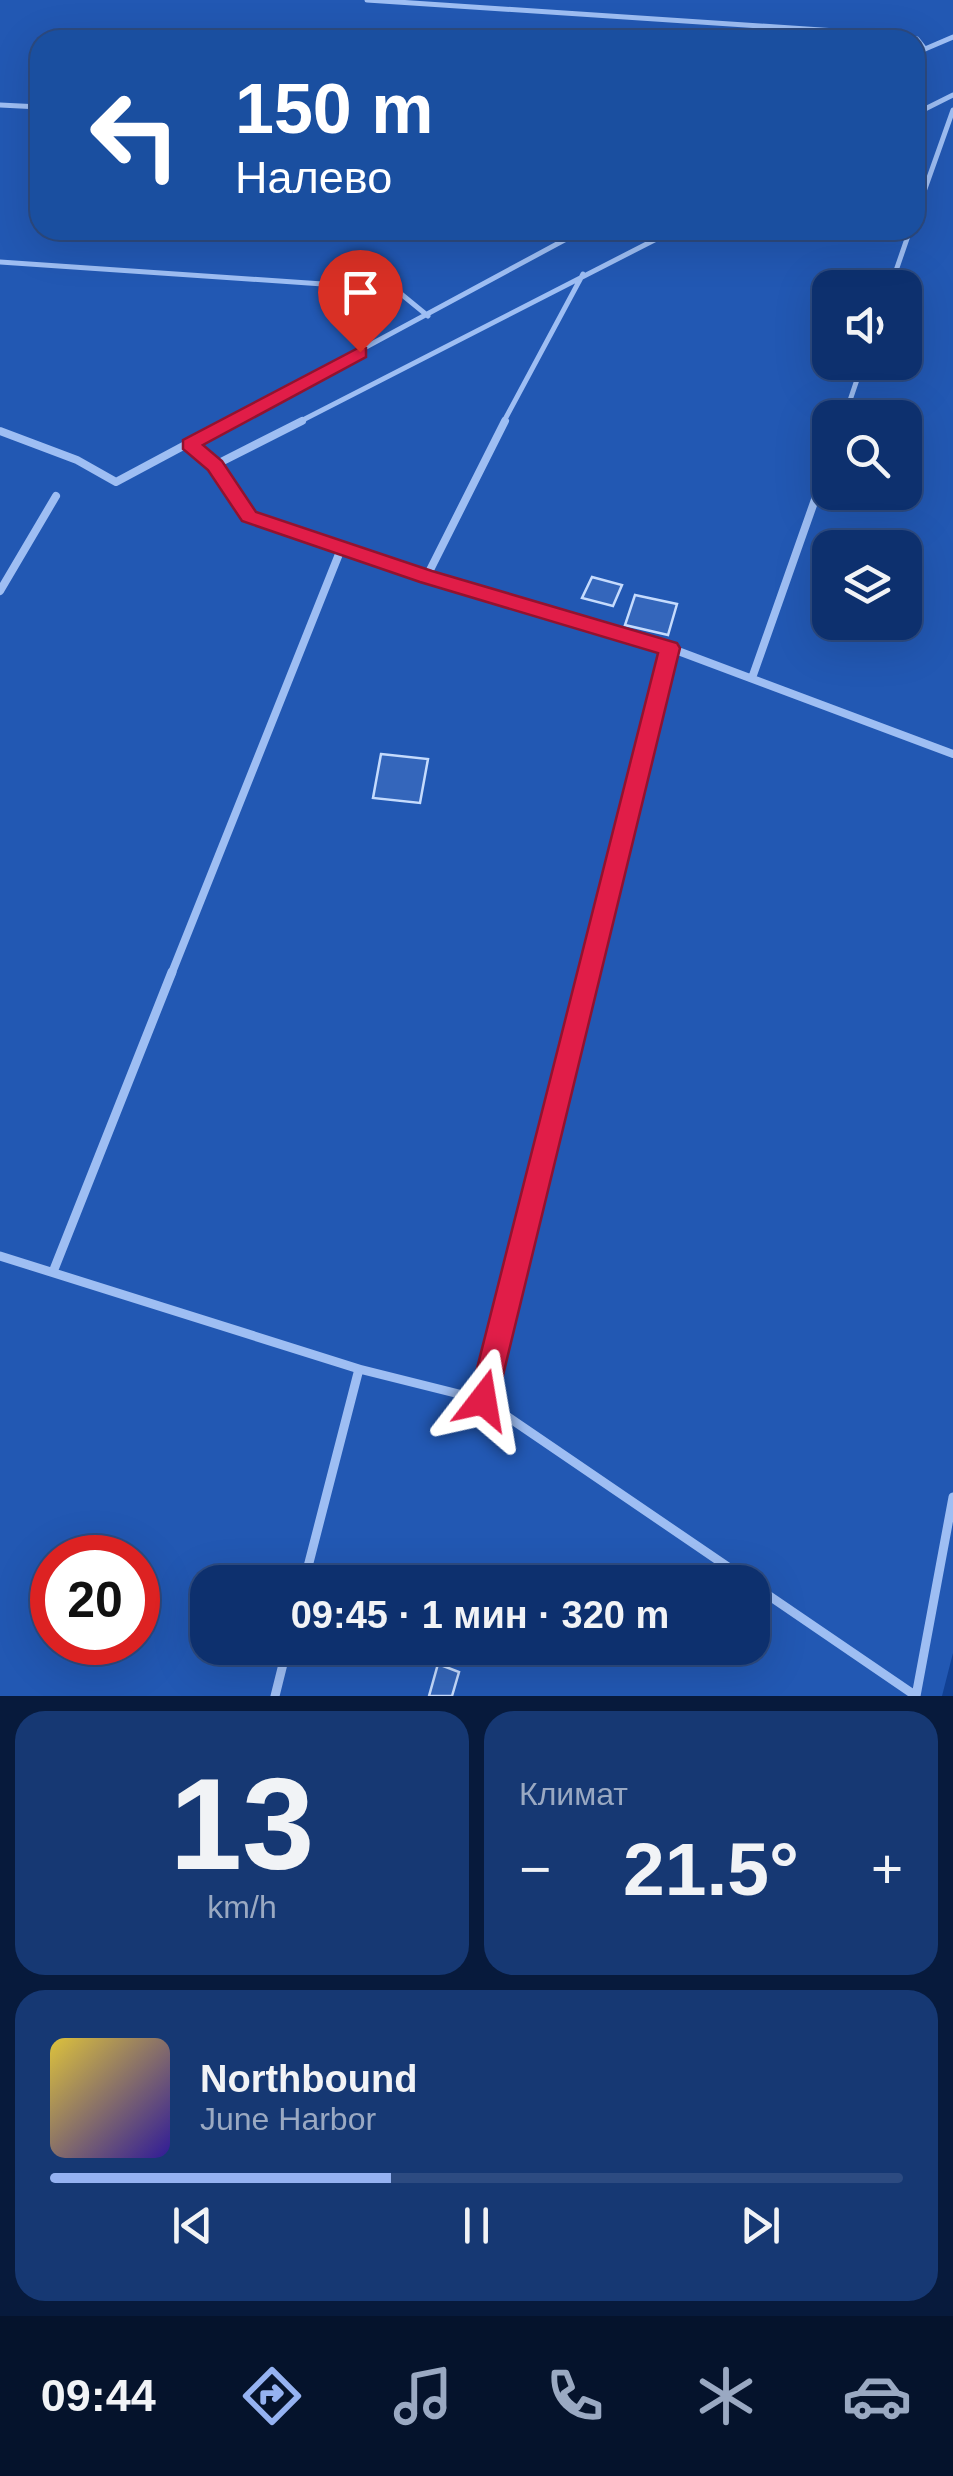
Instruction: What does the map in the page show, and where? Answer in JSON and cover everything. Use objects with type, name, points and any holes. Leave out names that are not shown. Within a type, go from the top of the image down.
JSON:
[{"type":"lane","points":[[367,0],[821,30]]},
{"type":"lane","points":[[925,50],[953,37]]},
{"type":"lane","points":[[925,109],[953,95]]},
{"type":"lane","points":[[0,105],[30,107]]},
{"type":"lane","points":[[925,189],[953,110]]},
{"type":"lane","points":[[0,431],[76,460],[116,482],[566,240]]},
{"type":"lane","points":[[215,465],[654,240]]},
{"type":"lane","points":[[896,270],[907,240]]},
{"type":"lane","points":[[0,262],[396,289],[428,316]]},
{"type":"lane","points":[[427,576],[480,466],[584,274]]},
{"type":"lane","points":[[190,444],[215,465],[249,516],[427,576],[670,648],[953,754]]},
{"type":"lane","points":[[0,591],[56,496]]},
{"type":"lane","points":[[752,678],[812,508]]},
{"type":"lane","points":[[53,1272],[341,549]]},
{"type":"lane","points":[[483,1400],[670,648]]},
{"type":"lane","points":[[0,1256],[359,1369],[483,1400],[725,1565]]},
{"type":"lane","points":[[308,1565],[359,1369]]},
{"type":"lane","points":[[770,1596],[916,1696],[953,1497]]},
{"type":"lane","points":[[275,1696],[283,1665]]},
{"type":"shaded area","points":[[0,0],[953,0],[953,1653],[942,1696],[0,1696]]},
{"type":"building","points":[[592,577],[622,585],[613,606],[582,598]]},
{"type":"building","points":[[635,595],[677,604],[668,635],[625,625]]},
{"type":"building","points":[[381,754],[428,759],[420,803],[373,798]]},
{"type":"building","points":[[438,1665],[459,1672],[452,1696],[429,1696]]},
{"type":"route","points":[[360,352],[190,444],[215,465],[249,516],[427,576],[670,648],[483,1400]]}]
